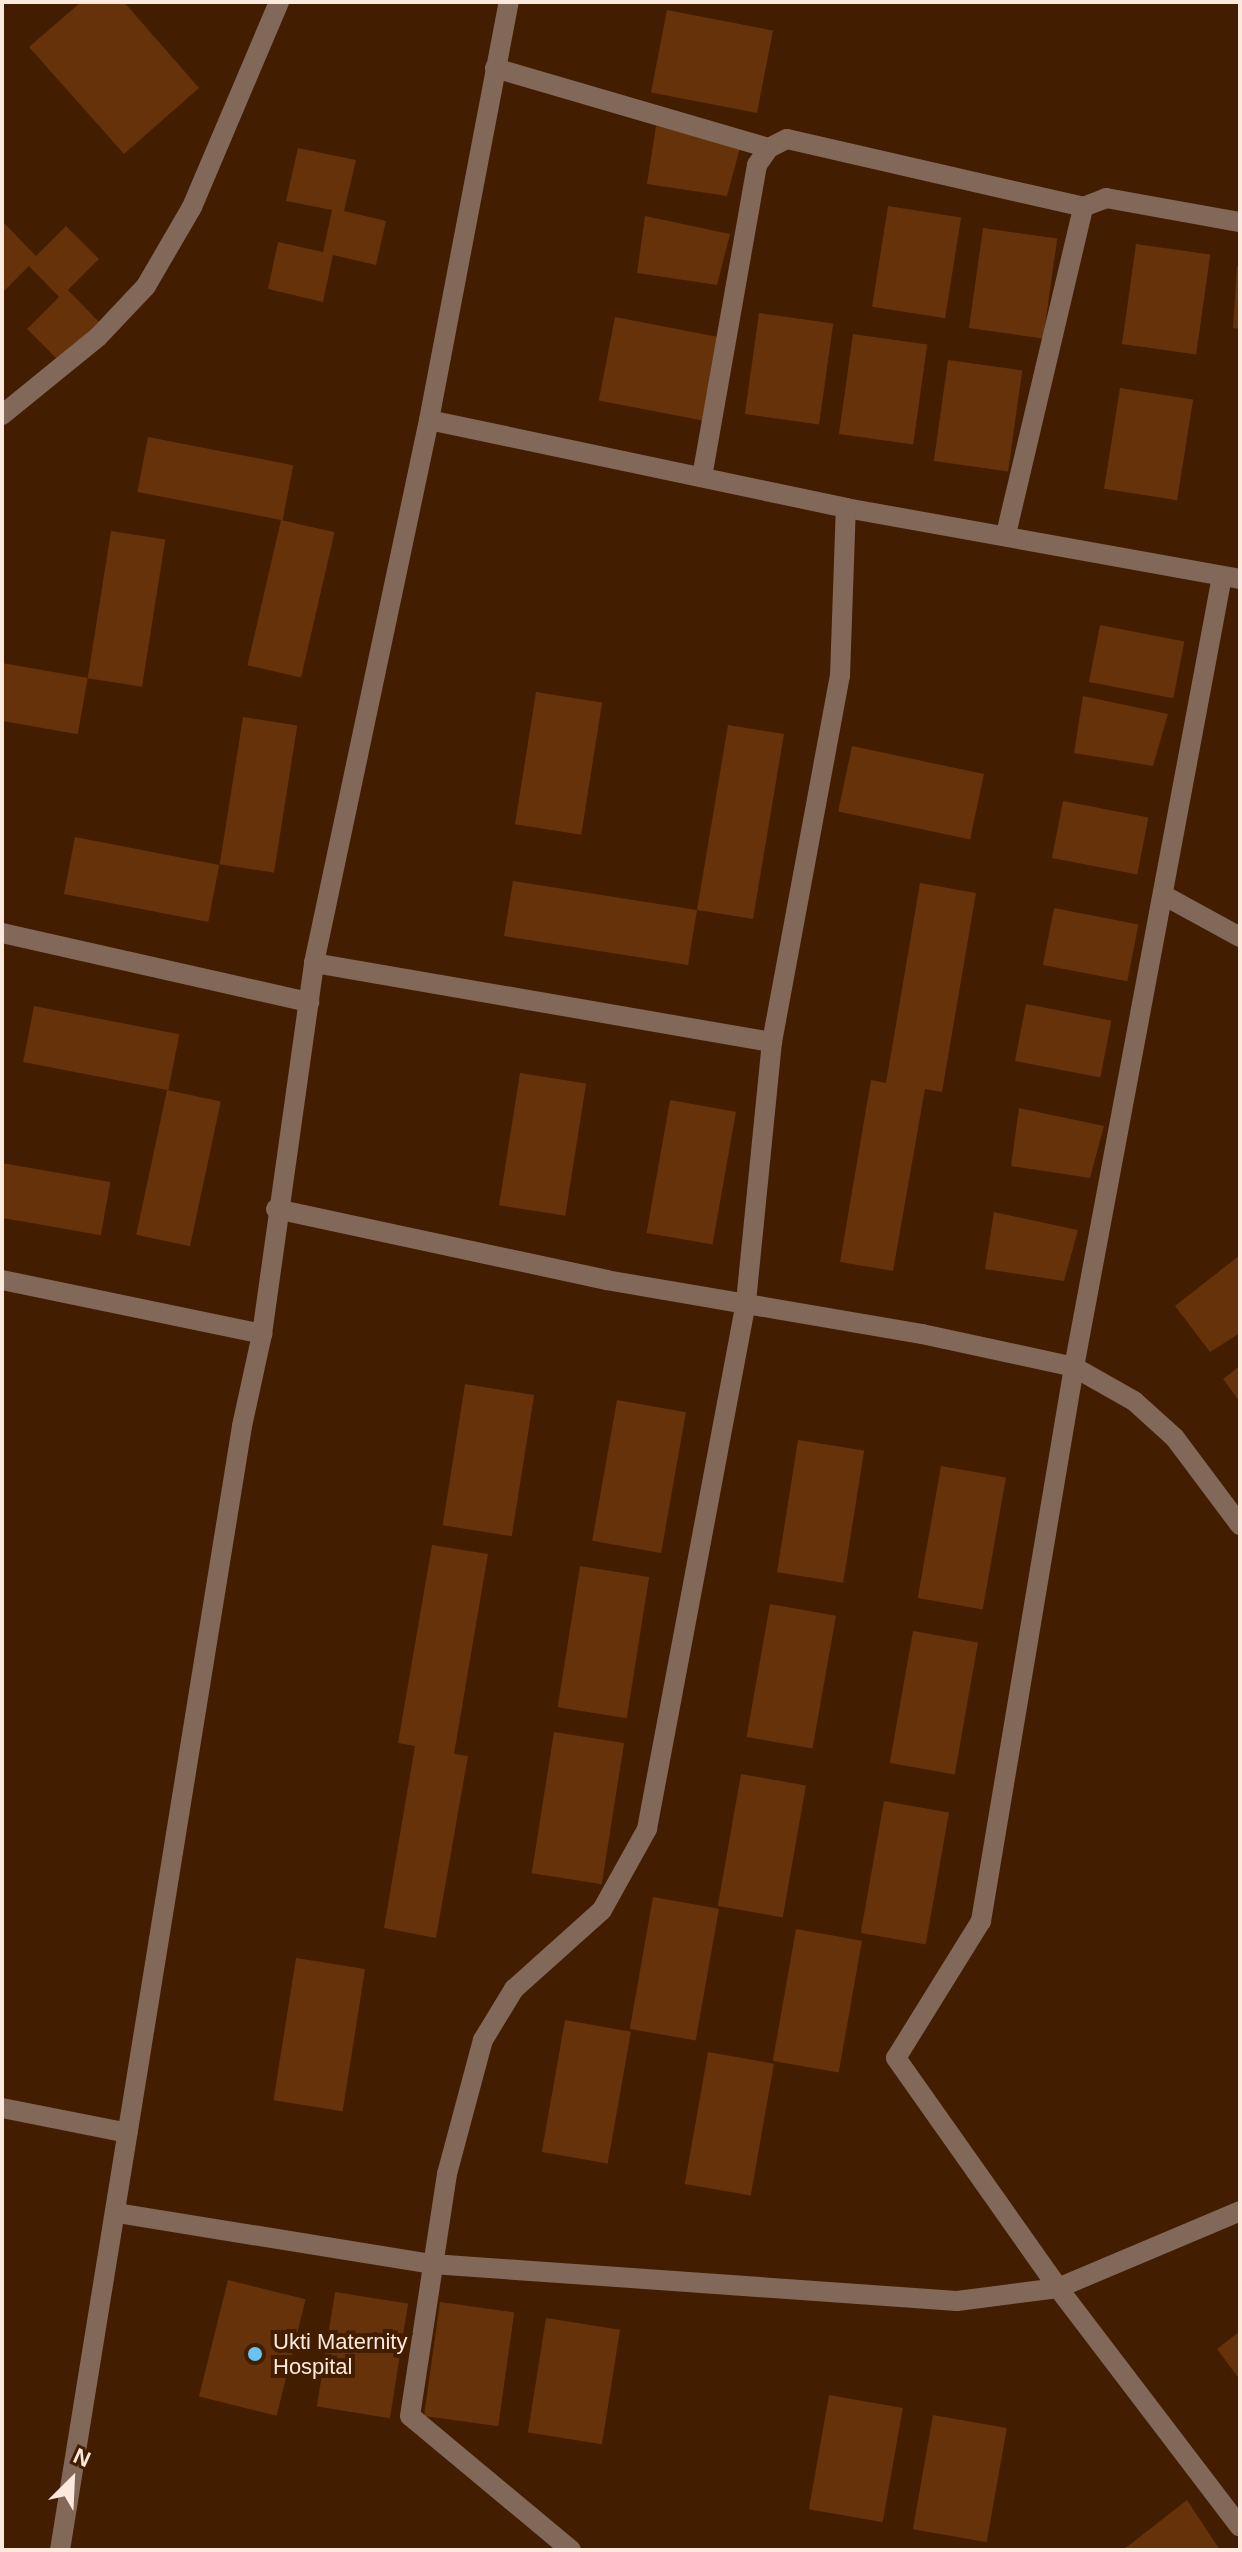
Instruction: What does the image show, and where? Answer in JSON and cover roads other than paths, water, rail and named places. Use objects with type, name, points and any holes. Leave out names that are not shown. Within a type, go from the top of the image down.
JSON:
[{"type":"street","points":[[2,415],[98,337],[146,286],[192,207],[279,2]]},
{"type":"street","points":[[60,2550],[262,1334],[276,1209],[314,963],[429,420],[509,2]]},
{"type":"street","points":[[495,68],[769,148]]},
{"type":"street","points":[[702,477],[757,165],[769,148],[787,139],[1083,207],[1106,198],[1240,222]]},
{"type":"street","points":[[1006,534],[1083,207]]},
{"type":"street","points":[[429,420],[846,508],[1006,534],[1231,577],[1165,896],[1074,1367],[981,1921],[896,2058],[1058,2288],[1240,2527]]},
{"type":"street","points":[[571,2550],[410,2416],[453,2148],[483,2040],[514,1989],[602,1910],[647,1829],[746,1302],[772,1042],[840,676],[846,508]]},
{"type":"street","points":[[1165,896],[1240,937]]},
{"type":"street","points":[[2,933],[309,1002]]},
{"type":"street","points":[[314,963],[772,1042]]},
{"type":"street","points":[[276,1209],[606,1280],[746,1302],[1074,1367],[1134,1401],[1175,1438],[1240,1525]]},
{"type":"street","points":[[2,1280],[262,1334]]},
{"type":"street","points":[[2,2108],[128,2133]]},
{"type":"street","points":[[117,2213],[432,2264],[957,2301],[1058,2288],[1240,2211]]},
{"type":"place","name":"Ukti Maternity Hospital","points":[[255,2354]]}]
